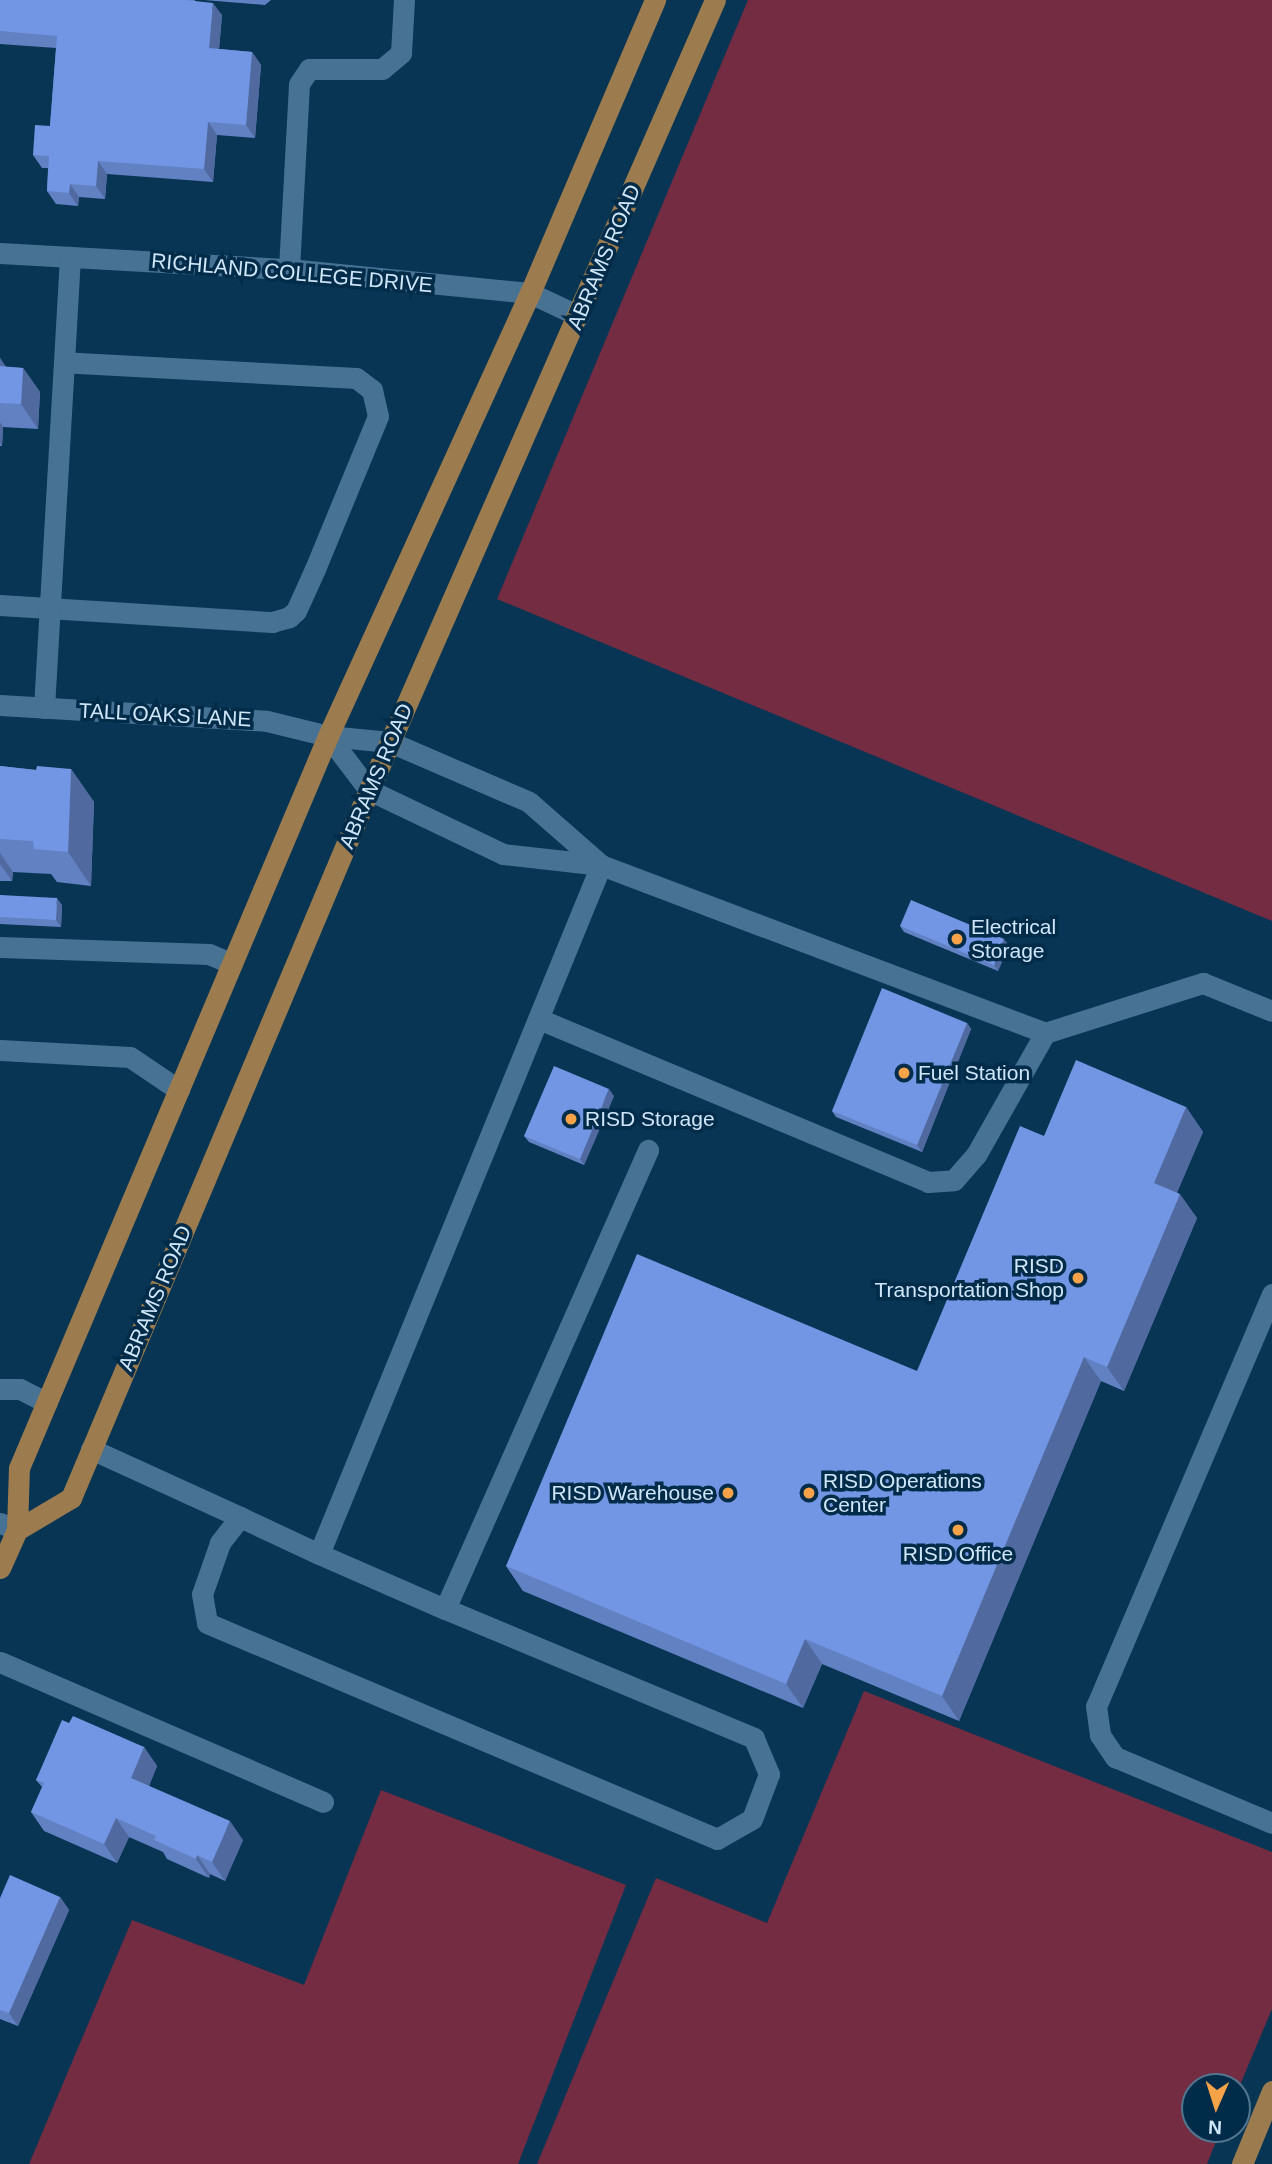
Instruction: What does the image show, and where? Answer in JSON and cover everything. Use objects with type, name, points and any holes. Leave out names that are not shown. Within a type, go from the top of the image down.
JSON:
[{"type":"main road","points":[[0,1567],[19,1468],[328,737],[530,293],[655,0]]},
{"type":"main road","name":"ABRAMS ROAD","points":[[9,1526],[71,1498],[369,790],[579,316],[715,0]]},
{"type":"main road","points":[[1242,2164],[1272,2091]]},
{"type":"street","points":[[289,269],[299,83],[309,69],[382,69],[401,53],[404,0]]},
{"type":"street","name":"RICHLAND COLLEGE DRIVE","points":[[0,253],[289,269],[530,293],[579,316]]},
{"type":"street","points":[[44,708],[70,257]]},
{"type":"street","points":[[0,605],[272,622],[289,617],[296,611],[315,569],[378,416],[379,407],[372,390],[356,378],[64,362]]},
{"type":"street","name":"TALL OAKS LANE","points":[[0,705],[267,721],[328,737],[390,742],[529,802],[601,865]]},
{"type":"street","points":[[328,737],[369,790],[503,854],[601,865],[1045,1033],[1203,983],[1272,1011]]},
{"type":"street","points":[[318,1554],[601,865]]},
{"type":"street","points":[[0,947],[209,954],[232,964]]},
{"type":"street","points":[[539,1019],[928,1182],[954,1180],[976,1155],[1045,1033]]},
{"type":"street","points":[[0,1050],[130,1057],[179,1090]]},
{"type":"street","points":[[445,1609],[648,1150]]},
{"type":"street","points":[[1272,1294],[1096,1706],[1100,1735],[1115,1757],[1272,1823]]},
{"type":"street","points":[[0,1389],[20,1389],[47,1403]]},
{"type":"street","points":[[91,1449],[240,1517],[318,1554],[754,1738],[769,1774],[752,1819],[717,1839],[207,1622],[202,1594],[220,1543],[240,1517]]},
{"type":"street","points":[[0,1662],[323,1802]]},
{"type":"shaded area","points":[[748,0],[1272,0],[1272,921],[497,599]]},
{"type":"shaded area","points":[[864,1691],[1272,1852],[1272,2009],[1245,2073],[1181,2073],[1181,2143],[1215,2143],[1207,2164],[537,2164],[656,1878],[767,1923]]},
{"type":"shaded area","points":[[381,1790],[626,1885],[518,2164],[29,2164],[132,1920],[304,1985]]},
{"type":"building","points":[[0,0],[185,0],[213,3],[209,48],[252,52],[246,125],[208,122],[204,169],[98,161],[96,186],[70,184],[69,193],[47,191],[49,156],[33,155],[35,125],[50,126],[57,36],[0,31]]},
{"type":"building","points":[[0,366],[23,368],[21,404],[0,403]]},
{"type":"building","points":[[0,766],[36,770],[37,766],[71,769],[68,852],[34,849],[33,841],[0,839]]},
{"type":"building","points":[[0,895],[57,898],[56,920],[0,917]]},
{"type":"building","name":"Electrical Storage","points":[[911,900],[1004,939],[994,965],[900,926]]},
{"type":"building","name":"Fuel Station","points":[[882,988],[967,1023],[917,1145],[832,1111]]},
{"type":"building","name":"RISD Operations Center","points":[[1076,1060],[1186,1107],[1154,1183],[1180,1194],[1107,1367],[1084,1357],[942,1696],[805,1639],[786,1684],[506,1566],[637,1254],[917,1371],[1020,1126],[1044,1136]]},
{"type":"building","name":"RISD Storage","points":[[554,1066],[609,1089],[580,1159],[524,1136]]},
{"type":"building","points":[[73,1716],[144,1747],[131,1778],[230,1821],[212,1862],[197,1855],[196,1859],[154,1840],[156,1836],[116,1818],[104,1844],[31,1812],[44,1783],[36,1780],[62,1720],[69,1723]]},
{"type":"building","points":[[10,1875],[60,1897],[9,2013],[0,2010],[0,1898]]},
{"type":"place","name":"Electrical Storage","points":[[957,939]]},
{"type":"place","name":"Fuel Station","points":[[904,1073]]},
{"type":"place","name":"RISD Storage","points":[[571,1119]]},
{"type":"place","name":"RISD Transportation Shop","points":[[1078,1278]]},
{"type":"place","name":"RISD Warehouse","points":[[728,1493]]},
{"type":"place","name":"RISD Operations Center","points":[[809,1493]]},
{"type":"place","name":"RISD Office","points":[[958,1530]]}]
